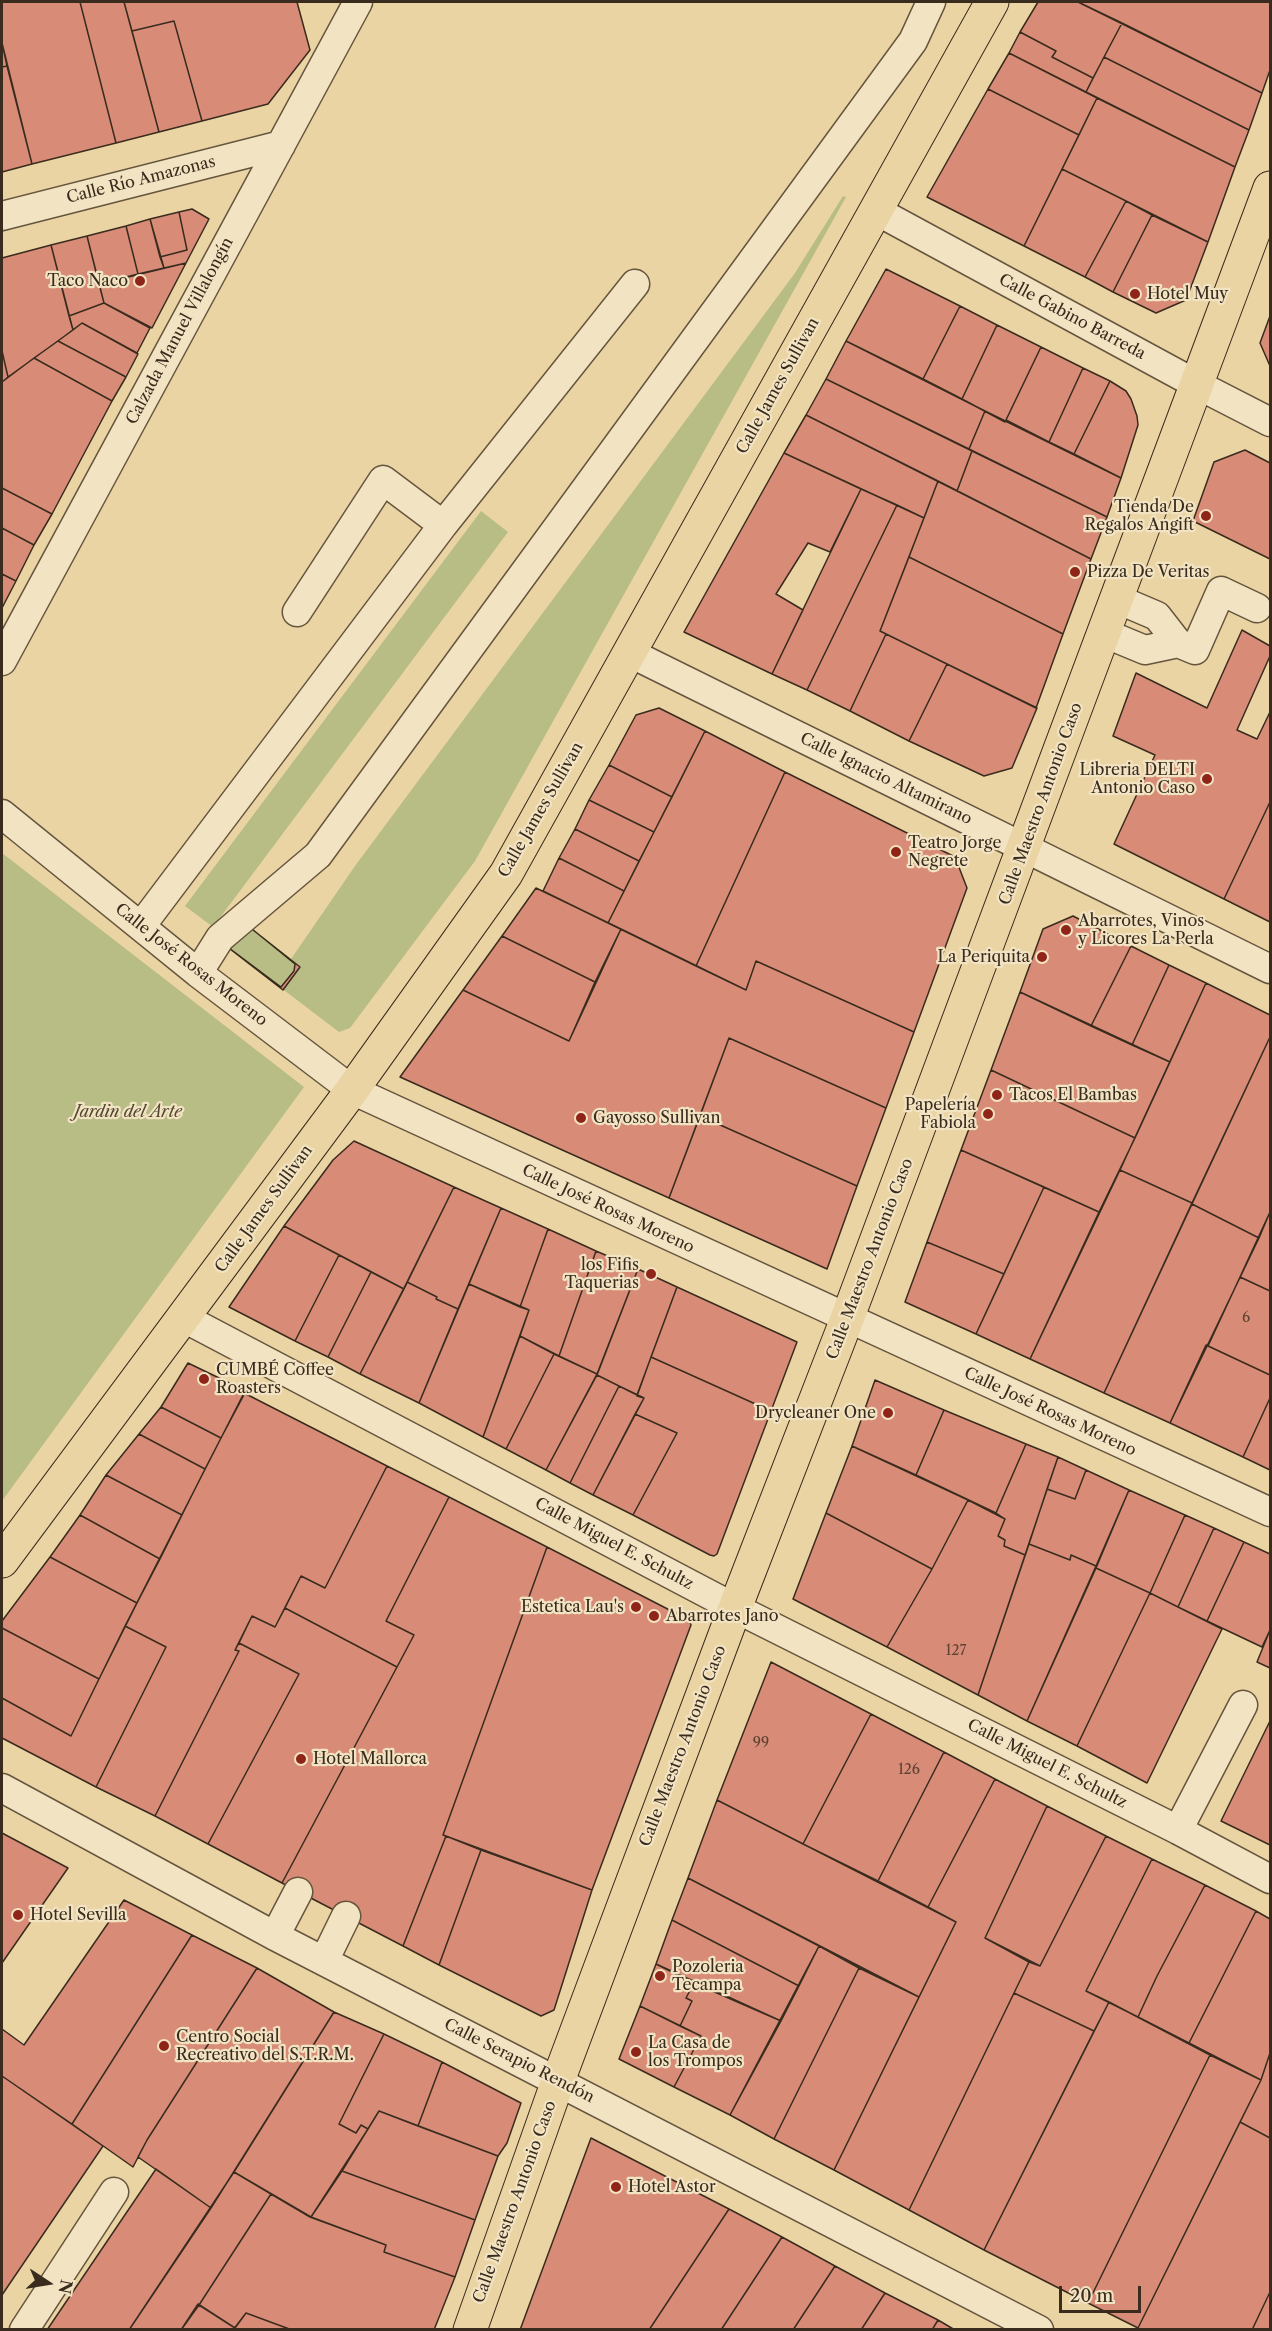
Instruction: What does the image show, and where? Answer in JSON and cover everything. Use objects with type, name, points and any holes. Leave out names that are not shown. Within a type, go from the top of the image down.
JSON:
[{"type":"main road","name":"Calle James Sullivan","points":[[2,1562],[352,1090],[506,874],[992,2]]},
{"type":"main road","name":"Calle Maestro Antonio Caso","points":[[470,2330],[558,2080],[1025,847],[1270,188]]},
{"type":"street","points":[[198,973],[220,938],[318,855],[913,41],[931,2]]},
{"type":"street","name":"Calzada Manuel Villalongín","points":[[2,660],[280,145],[348,9]]},
{"type":"street","name":"Calle Río Amazonas","points":[[2,216],[280,145]]},
{"type":"street","name":"Calle Gabino Barreda","points":[[875,210],[1270,422]]},
{"type":"street","points":[[141,926],[443,525],[634,284]]},
{"type":"street","points":[[297,612],[383,480],[443,525]]},
{"type":"street","points":[[1117,599],[1157,616],[1178,643],[1195,650],[1221,591],[1257,608]]},
{"type":"street","points":[[1104,633],[1145,650],[1178,643]]},
{"type":"street","name":"Calle Ignacio Altamirano","points":[[630,653],[1270,969]]},
{"type":"street","name":"Calle José Rosas Moreno","points":[[2,813],[198,973],[352,1090],[1270,1512]]},
{"type":"street","name":"Calle Miguel E. Schultz","points":[[184,1318],[735,1608],[1178,1830],[1270,1879]]},
{"type":"street","points":[[1178,1830],[1243,1705]]},
{"type":"street","name":"Calle Serapio Rendón","points":[[2,1788],[275,1936],[1040,2330]]},
{"type":"street","points":[[275,1936],[298,1892]]},
{"type":"street","points":[[324,1961],[346,1916]]},
{"type":"street","points":[[24,2330],[114,2192]]},
{"type":"green space","points":[[843,196],[846,197],[475,861],[350,1028],[339,1032],[230,949],[248,926],[291,959],[355,866],[795,273]]},
{"type":"green space","points":[[481,511],[508,532],[213,927],[185,906]]},
{"type":"green space","name":"Jardin del Arte","points":[[2,853],[304,1087],[2,1501]]},
{"type":"building","points":[[2,2],[80,2],[116,143],[32,164],[2,43]]},
{"type":"building","points":[[80,2],[124,2],[159,132],[116,143]]},
{"type":"building","points":[[124,2],[297,2],[310,50],[268,104],[202,121],[174,21],[132,31]]},
{"type":"building","points":[[1038,2],[1078,2],[1122,23],[1093,78],[1052,57],[1056,51],[1020,32]]},
{"type":"building","points":[[1078,2],[1270,2],[1270,70],[1262,93]]},
{"type":"building","points":[[174,21],[202,121],[159,132],[132,31]]},
{"type":"building","points":[[1122,23],[1262,93],[1249,130],[1104,57]]},
{"type":"building","points":[[1020,32],[1056,51],[1052,57],[1093,78],[1086,92],[1009,53]]},
{"type":"building","points":[[2,43],[7,66],[2,67]]},
{"type":"building","points":[[1009,53],[1097,98],[1079,135],[988,89]]},
{"type":"building","points":[[1104,57],[1249,130],[1235,167],[1086,92]]},
{"type":"building","points":[[7,66],[32,164],[2,172],[2,67]]},
{"type":"building","points":[[988,89],[1079,135],[1024,246],[927,197]]},
{"type":"building","points":[[1097,98],[1235,167],[1208,242],[1062,169]]},
{"type":"building","points":[[1062,169],[1126,201],[1085,277],[1024,246]]},
{"type":"building","points":[[1126,201],[1152,215],[1113,292],[1085,277]]},
{"type":"building","points":[[192,209],[209,219],[186,263],[164,268],[160,257],[187,250],[179,212]]},
{"type":"building","points":[[179,212],[187,250],[160,257],[150,219]]},
{"type":"building","points":[[1152,215],[1208,242],[1186,300],[1156,313],[1113,292]]},
{"type":"building","points":[[150,219],[164,268],[138,274],[126,226]]},
{"type":"building","points":[[126,226],[138,274],[99,284],[87,236]]},
{"type":"building","points":[[87,236],[104,303],[69,316],[51,245]]},
{"type":"building","points":[[51,245],[73,330],[8,377],[2,351],[2,258]]},
{"type":"building","points":[[186,263],[152,328],[104,303],[99,284]]},
{"type":"building","points":[[886,269],[960,306],[923,379],[846,341]]},
{"type":"building","points":[[104,303],[150,328],[137,353],[82,323],[73,330],[69,316]]},
{"type":"building","points":[[960,306],[997,325],[962,399],[923,379]]},
{"type":"building","points":[[1270,316],[1270,366],[1260,343]]},
{"type":"building","points":[[82,323],[138,354],[126,377],[58,341]]},
{"type":"building","points":[[997,325],[1041,347],[1005,422],[962,399]]},
{"type":"building","points":[[58,341],[126,377],[112,401],[34,358]]},
{"type":"building","points":[[846,341],[985,411],[969,449],[826,379]]},
{"type":"building","points":[[1041,347],[1083,368],[1049,442],[1006,420]]},
{"type":"building","points":[[2,351],[8,377],[2,382]]},
{"type":"building","points":[[34,358],[112,401],[52,514],[2,488],[2,382]]},
{"type":"building","points":[[1083,368],[1110,381],[1074,454],[1049,442]]},
{"type":"building","points":[[826,379],[972,451],[957,491],[806,415]]},
{"type":"building","points":[[1110,381],[1126,391],[1137,416],[1138,425],[1121,478],[1074,454]]},
{"type":"building","points":[[985,411],[1121,478],[1107,517],[969,449]]},
{"type":"building","points":[[806,415],[938,481],[924,518],[784,453]]},
{"type":"building","points":[[1245,450],[1270,463],[1270,559],[1193,521],[1214,462]]},
{"type":"building","points":[[972,451],[1107,517],[1091,559],[957,491]]},
{"type":"building","points":[[784,453],[861,489],[830,552],[808,543],[776,594],[803,610],[772,674],[684,632]]},
{"type":"building","points":[[938,481],[1091,559],[1063,634],[909,557]]},
{"type":"building","points":[[2,488],[52,514],[34,545],[2,528]]},
{"type":"building","points":[[861,489],[897,505],[807,690],[772,674]]},
{"type":"building","points":[[897,505],[924,518],[880,631],[886,634],[850,711],[807,690]]},
{"type":"building","points":[[2,528],[34,545],[16,581],[2,574]]},
{"type":"building","points":[[909,557],[1063,634],[1036,708],[880,631]]},
{"type":"building","points":[[2,574],[16,581],[2,608]]},
{"type":"building","name":"Libreria DELTI Antonio Caso","points":[[1242,630],[1270,646],[1270,656],[1237,730],[1257,739],[1270,712],[1270,802],[1224,899],[1114,844],[1155,755],[1113,736],[1136,673],[1207,708]]},
{"type":"building","points":[[886,634],[947,664],[909,741],[850,711]]},
{"type":"building","points":[[947,664],[1037,708],[1012,768],[984,776],[909,741]]},
{"type":"building","points":[[659,708],[705,731],[672,797],[609,765],[636,715]]},
{"type":"building","points":[[705,731],[785,772],[696,966],[608,923]]},
{"type":"building","points":[[609,765],[672,797],[654,832],[589,800]]},
{"type":"building","points":[[785,772],[955,857],[967,888],[914,1032],[756,961],[746,990],[696,966]]},
{"type":"building","points":[[589,800],[654,832],[639,861],[575,829]]},
{"type":"building","points":[[1270,802],[1270,922],[1224,899]]},
{"type":"building","points":[[575,829],[639,861],[624,891],[559,858]]},
{"type":"building","points":[[559,858],[624,891],[608,923],[543,891]]},
{"type":"building","points":[[536,888],[621,929],[595,982],[502,936]]},
{"type":"building","points":[[1073,916],[1131,946],[1091,1026],[1020,992],[1043,929]]},
{"type":"building","points":[[248,926],[300,967],[283,990],[230,949]]},
{"type":"building","points":[[252,929],[295,964],[294,971],[281,987],[229,948]]},
{"type":"building","points":[[621,929],[746,990],[756,961],[914,1032],[886,1108],[729,1038],[669,1198],[400,1077],[463,990],[569,1041]]},
{"type":"building","points":[[502,936],[595,982],[569,1041],[463,990]]},
{"type":"building","points":[[1131,946],[1169,965],[1132,1045],[1091,1026]]},
{"type":"building","points":[[1169,965],[1206,983],[1170,1062],[1132,1045]]},
{"type":"building","points":[[1206,983],[1270,1015],[1270,1037],[1192,1203],[1120,1170]]},
{"type":"building","points":[[1020,992],[1170,1062],[1135,1138],[991,1070]]},
{"type":"building","points":[[1270,1037],[1270,1212],[1259,1238],[1192,1204]]},
{"type":"building","points":[[729,1038],[886,1108],[857,1186],[700,1116]]},
{"type":"building","points":[[991,1070],[1135,1138],[1099,1212],[961,1150]]},
{"type":"building","points":[[700,1116],[857,1186],[827,1269],[669,1198]]},
{"type":"building","points":[[354,1141],[454,1187],[404,1289],[284,1226],[333,1160]]},
{"type":"building","points":[[961,1150],[1044,1187],[1004,1274],[927,1242]]},
{"type":"building","points":[[1120,1170],[1192,1203],[1104,1393],[1030,1359]]},
{"type":"building","points":[[454,1187],[501,1208],[458,1309],[407,1282]]},
{"type":"building","points":[[1044,1187],[1099,1212],[1030,1359],[976,1334]]},
{"type":"building","points":[[1192,1204],[1259,1238],[1170,1423],[1104,1393]]},
{"type":"building","points":[[501,1208],[548,1229],[520,1307],[469,1284]]},
{"type":"building","points":[[1270,1212],[1270,1291],[1240,1277]]},
{"type":"building","points":[[284,1226],[339,1255],[295,1341],[229,1307]]},
{"type":"building","points":[[548,1229],[596,1251],[559,1356],[520,1336],[529,1310],[520,1307]]},
{"type":"building","points":[[927,1242],[1004,1274],[976,1334],[905,1302]]},
{"type":"building","points":[[596,1251],[638,1269],[597,1374],[559,1356]]},
{"type":"building","points":[[339,1255],[371,1272],[328,1357],[295,1341]]},
{"type":"building","points":[[638,1269],[677,1287],[637,1395],[597,1375]]},
{"type":"building","points":[[371,1272],[404,1289],[360,1374],[328,1357]]},
{"type":"building","points":[[1240,1277],[1270,1291],[1270,1375],[1208,1346]]},
{"type":"building","points":[[407,1282],[458,1309],[419,1403],[360,1374]]},
{"type":"building","points":[[469,1284],[529,1310],[483,1437],[419,1403]]},
{"type":"building","points":[[677,1287],[797,1342],[771,1411],[651,1357]]},
{"type":"building","points":[[520,1336],[554,1354],[506,1449],[483,1437]]},
{"type":"building","points":[[1206,1345],[1270,1375],[1270,1398],[1243,1457],[1170,1423]]},
{"type":"building","points":[[554,1354],[597,1374],[546,1470],[506,1449]]},
{"type":"building","points":[[651,1357],[771,1411],[717,1554],[714,1556],[633,1515],[677,1433],[635,1414],[644,1398],[637,1396]]},
{"type":"building","points":[[188,1363],[246,1391],[221,1438],[161,1407]]},
{"type":"building","points":[[597,1375],[619,1386],[570,1483],[546,1470]]},
{"type":"building","points":[[875,1380],[944,1410],[916,1475],[852,1446]]},
{"type":"building","points":[[619,1386],[644,1398],[593,1495],[570,1483]]},
{"type":"building","points":[[244,1393],[387,1466],[325,1588],[301,1576],[275,1627],[252,1616],[235,1650],[239,1651],[155,1816],[96,1787],[166,1647],[125,1626]]},
{"type":"building","points":[[1270,1398],[1270,1470],[1243,1457]]},
{"type":"building","points":[[161,1407],[221,1438],[205,1469],[139,1434]]},
{"type":"building","points":[[944,1410],[1026,1444],[996,1513],[916,1475]]},
{"type":"building","points":[[635,1414],[677,1433],[633,1515],[593,1495]]},
{"type":"building","points":[[139,1434],[205,1469],[182,1515],[106,1475]]},
{"type":"building","points":[[1026,1444],[1058,1457],[1025,1555],[1004,1546],[1005,1540],[998,1536],[1005,1519],[996,1513]]},
{"type":"building","points":[[852,1446],[968,1500],[932,1569],[826,1513]]},
{"type":"building","points":[[1058,1457],[1086,1470],[1075,1499],[1047,1489]]},
{"type":"building","points":[[387,1466],[449,1497],[386,1621],[414,1635],[397,1667],[285,1608],[301,1576],[325,1588]]},
{"type":"building","points":[[1086,1470],[1129,1490],[1096,1566],[1071,1555],[1070,1560],[1029,1544],[1047,1489],[1075,1499]]},
{"type":"building","points":[[106,1475],[182,1515],[160,1559],[80,1515]]},
{"type":"building","points":[[1129,1490],[1185,1515],[1150,1593],[1096,1568]]},
{"type":"building","points":[[449,1497],[547,1547],[443,1835],[446,1836],[403,1946],[282,1883],[414,1635],[386,1621]]},
{"type":"building","points":[[968,1500],[1005,1519],[998,1536],[1005,1540],[1004,1546],[1025,1555],[978,1695],[887,1647]]},
{"type":"building","points":[[826,1513],[932,1569],[887,1647],[793,1599]]},
{"type":"building","points":[[80,1515],[160,1559],[137,1603],[50,1557]]},
{"type":"building","points":[[1185,1515],[1214,1528],[1178,1607],[1150,1593]]},
{"type":"building","points":[[1214,1528],[1244,1542],[1207,1621],[1178,1607]]},
{"type":"building","points":[[1244,1542],[1270,1554],[1270,1630],[1262,1647],[1207,1621]]},
{"type":"building","points":[[1029,1544],[1070,1560],[1071,1555],[1096,1566],[1027,1721],[978,1695]]},
{"type":"building","points":[[547,1547],[689,1620],[691,1625],[592,1890],[443,1835]]},
{"type":"building","points":[[50,1557],[137,1603],[99,1679],[2,1628],[2,1621]]},
{"type":"building","points":[[1096,1568],[1150,1593],[1077,1746],[1027,1721]]},
{"type":"building","points":[[1150,1593],[1222,1629],[1147,1783],[1077,1746]]},
{"type":"building","name":"Hotel Mallorca","points":[[285,1608],[397,1667],[282,1883],[208,1844],[299,1674],[239,1643],[252,1616],[275,1627]]},
{"type":"building","points":[[125,1626],[166,1647],[96,1787],[2,1738],[2,1698],[71,1736]]},
{"type":"building","points":[[2,1628],[99,1679],[71,1736],[2,1698]]},
{"type":"building","points":[[1270,1630],[1270,1668],[1257,1662]]},
{"type":"building","points":[[239,1643],[299,1674],[208,1844],[155,1816],[239,1651],[235,1650]]},
{"type":"building","points":[[771,1662],[871,1714],[803,1844],[717,1800]]},
{"type":"building","points":[[871,1714],[944,1752],[878,1881],[803,1844]]},
{"type":"building","points":[[1270,1721],[1270,1845],[1221,1821]]},
{"type":"building","points":[[944,1752],[995,1779],[928,1907],[878,1881]]},
{"type":"building","points":[[995,1779],[1047,1806],[985,1938],[1029,1962],[909,2210],[834,2170],[956,1922],[928,1907]]},
{"type":"building","points":[[717,1800],[956,1922],[919,1997],[688,1878]]},
{"type":"building","points":[[1047,1806],[1106,1836],[1040,1966],[985,1938]]},
{"type":"building","name":"Hotel Sevilla","points":[[2,1833],[68,1868],[2,1963]]},
{"type":"building","points":[[446,1836],[481,1850],[439,1965],[403,1946]]},
{"type":"building","points":[[1106,1836],[1152,1859],[1086,1991],[1109,2002],[1094,2031],[1014,1993],[1029,1962],[1040,1966]]},
{"type":"building","points":[[481,1850],[592,1890],[554,2010],[541,2016],[439,1965]]},
{"type":"building","points":[[1152,1859],[1205,1885],[1138,2017],[1086,1991]]},
{"type":"building","points":[[688,1878],[819,1946],[799,1986],[672,1920]]},
{"type":"building","points":[[1205,1885],[1256,1911],[1189,2043],[1138,2017]]},
{"type":"building","points":[[124,1900],[192,1935],[72,2124],[2,2076],[2,2029],[24,2045]]},
{"type":"building","points":[[1256,1911],[1270,1919],[1270,2053],[1261,2080],[1189,2043]]},
{"type":"building","points":[[672,1920],[799,1986],[781,2021],[656,1964]]},
{"type":"building","name":"Centro Social Recreativo del S.T.R.M.","points":[[192,1935],[257,1968],[147,2140],[133,2167],[72,2124]]},
{"type":"building","points":[[819,1946],[859,1968],[774,2139],[730,2115]]},
{"type":"building","points":[[656,1964],[694,1983],[686,1998],[692,2001],[680,2026],[640,2006]]},
{"type":"building","points":[[257,1968],[334,2012],[211,2208],[138,2157]]},
{"type":"building","points":[[859,1968],[919,1997],[834,2170],[774,2139]]},
{"type":"building","points":[[694,1983],[781,2021],[730,2115],[674,2087],[701,2036],[680,2026],[692,2001],[686,1998]]},
{"type":"building","points":[[1014,1993],[1094,2031],[984,2250],[909,2210]]},
{"type":"building","points":[[1109,2002],[1210,2055],[1088,2303],[984,2250]]},
{"type":"building","points":[[640,2006],[701,2036],[674,2087],[619,2059]]},
{"type":"building","points":[[334,2012],[384,2034],[339,2124],[356,2133],[361,2125],[368,2129],[311,2217],[234,2172]]},
{"type":"building","points":[[384,2034],[442,2062],[418,2126],[379,2111],[368,2129],[361,2125],[356,2133],[339,2124]]},
{"type":"building","points":[[1270,2053],[1270,2138],[1240,2122],[1261,2080]]},
{"type":"building","points":[[1210,2055],[1261,2080],[1138,2328],[1088,2303]]},
{"type":"building","points":[[442,2062],[521,2103],[507,2143],[498,2156],[418,2126]]},
{"type":"building","points":[[2,2076],[103,2146],[2,2295]]},
{"type":"building","points":[[379,2111],[498,2156],[475,2220],[342,2171]]},
{"type":"building","points":[[1240,2122],[1270,2138],[1270,2292],[1252,2330],[1141,2330],[1138,2328]]},
{"type":"building","points":[[591,2138],[729,2209],[649,2330],[520,2330]]},
{"type":"building","points":[[156,2169],[211,2208],[129,2330],[47,2330]]},
{"type":"building","points":[[342,2171],[475,2220],[455,2277],[384,2252],[386,2245],[311,2217]]},
{"type":"building","points":[[234,2172],[271,2194],[199,2305],[181,2330],[129,2330]]},
{"type":"building","points":[[271,2194],[310,2217],[386,2245],[384,2252],[455,2277],[434,2330],[292,2330],[246,2313],[235,2328],[199,2305]]},
{"type":"building","points":[[729,2209],[782,2237],[721,2330],[649,2330]]},
{"type":"building","points":[[782,2237],[835,2266],[793,2330],[721,2330]]},
{"type":"building","points":[[835,2266],[885,2293],[861,2330],[793,2330]]},
{"type":"building","points":[[1270,2292],[1270,2330],[1252,2330]]},
{"type":"building","points":[[885,2293],[938,2320],[932,2330],[861,2330]]},
{"type":"building","points":[[198,2304],[235,2328],[233,2330],[181,2330]]},
{"type":"building","points":[[246,2313],[292,2330],[233,2330]]},
{"type":"building","points":[[938,2320],[955,2330],[932,2330]]},
{"type":"place","name":"Taco Naco","points":[[140,281]]},
{"type":"place","name":"Hotel Muy","points":[[1135,294]]},
{"type":"place","name":"Tienda De Regalos Angift","points":[[1206,516]]},
{"type":"place","name":"Pizza De Veritas","points":[[1075,572]]},
{"type":"place","name":"Libreria DELTI Antonio Caso","points":[[1207,779]]},
{"type":"place","name":"Teatro Jorge Negrete","points":[[896,852]]},
{"type":"place","name":"Abarrotes, Vinos y Licores La Perla","points":[[1066,930]]},
{"type":"place","name":"La Periquita","points":[[1042,957]]},
{"type":"place","name":"Tacos El Bambas","points":[[997,1095]]},
{"type":"place","name":"Papelería Fabiola","points":[[988,1114]]},
{"type":"place","name":"Gayosso Sullivan","points":[[581,1118]]},
{"type":"place","name":"los Fifis Taquerias","points":[[651,1274]]},
{"type":"place","name":"CUMBÉ Coffee Roasters","points":[[204,1379]]},
{"type":"place","name":"Drycleaner One","points":[[888,1413]]},
{"type":"place","name":"Estetica Lau's","points":[[636,1607]]},
{"type":"place","name":"Abarrotes Jano","points":[[654,1616]]},
{"type":"place","name":"Hotel Mallorca","points":[[301,1759]]},
{"type":"place","name":"Hotel Sevilla","points":[[18,1915]]},
{"type":"place","name":"Pozoleria Tecampa","points":[[660,1976]]},
{"type":"place","name":"Centro Social Recreativo del S.T.R.M.","points":[[164,2046]]},
{"type":"place","name":"La Casa de los Trompos","points":[[636,2052]]},
{"type":"place","name":"Hotel Astor","points":[[616,2187]]}]
